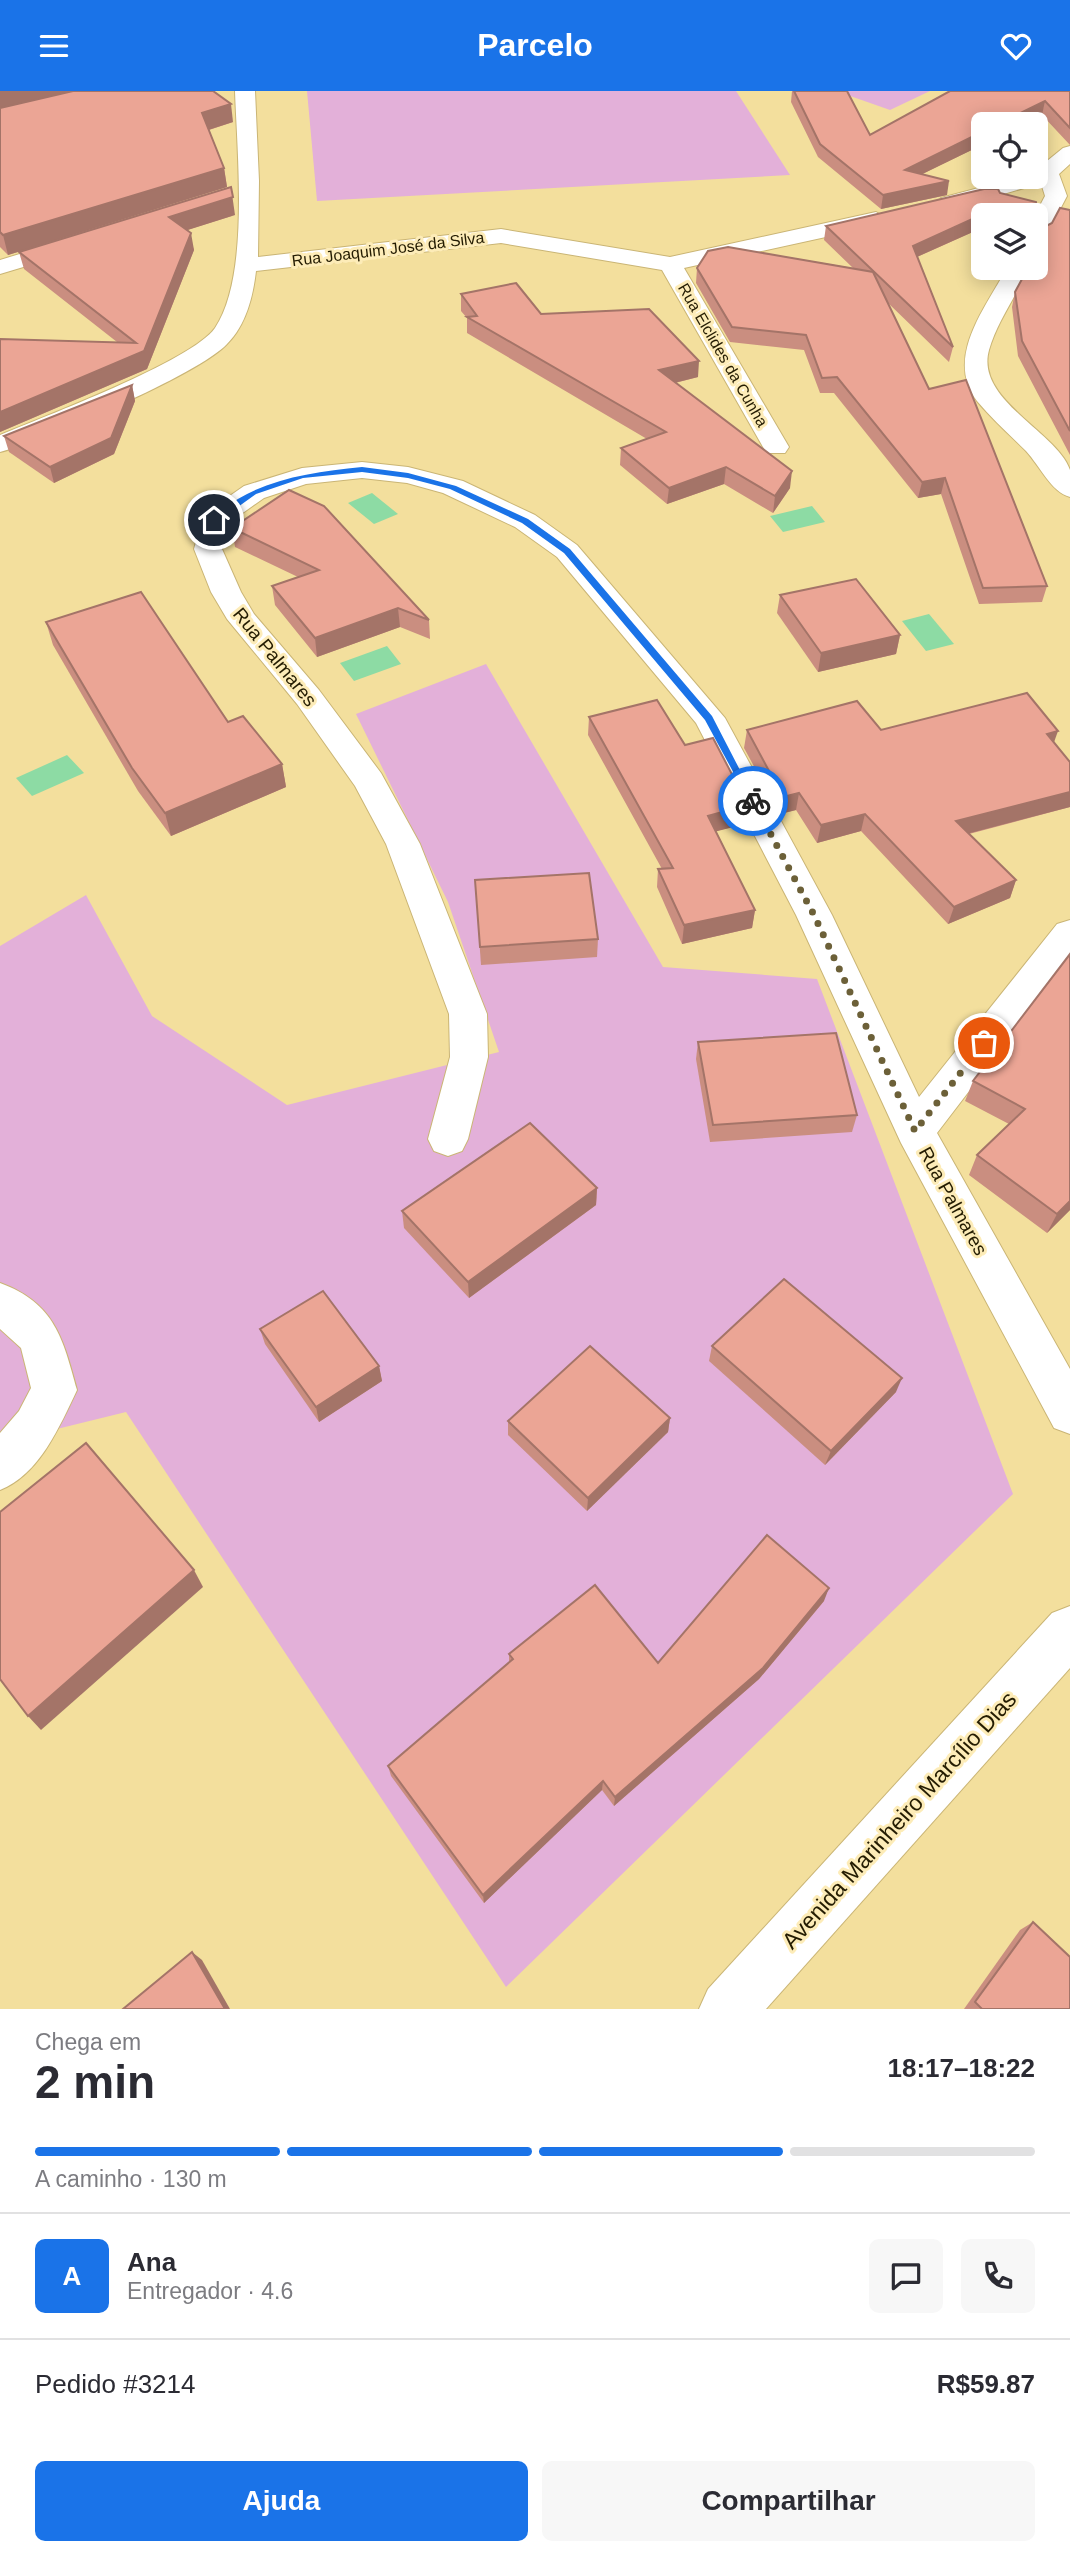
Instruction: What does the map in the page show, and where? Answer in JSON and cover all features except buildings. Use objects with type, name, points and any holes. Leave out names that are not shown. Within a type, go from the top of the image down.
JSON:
[{"type":"street","points":[[0,444],[90,407],[206,349],[225,333],[247,265],[245,91]]},
{"type":"street","points":[[1048,212],[1056,196],[1048,173],[1070,153]]},
{"type":"street","points":[[928,208],[1005,189]]},
{"type":"street","points":[[222,198],[248,190]]},
{"type":"street","name":"Rua Joaquim José da Silva","points":[[247,265],[501,236],[670,264],[901,214]]},
{"type":"street","points":[[0,267],[92,239]]},
{"type":"street","name":"Rua Elclides da Cunha","points":[[670,264],[776,447]]},
{"type":"street","points":[[1012,280],[976,351],[976,372],[987,396],[1043,453],[1070,489]]},
{"type":"street","name":"Rua Palmares","points":[[448,1139],[469,1058],[468,1014],[403,844],[362,770],[309,697],[242,619],[226,592],[208,549],[214,520],[254,492],[302,476],[362,470],[408,475],[453,487],[525,521],[567,551],[709,718],[814,915],[915,1131],[1070,1413]]},
{"type":"street","points":[[915,1131],[1070,933]]},
{"type":"street","points":[[0,1302],[40,1337],[54,1390],[35,1426],[0,1468]]},
{"type":"street","name":"Avenida Marinheiro Marcílio Dias","points":[[728,2009],[1070,1631]]},
{"type":"shaded area","points":[[307,91],[736,91],[790,175],[317,201]]},
{"type":"shaded area","points":[[836,91],[930,91],[890,110]]},
{"type":"shaded area","points":[[372,493],[398,514],[374,524],[348,503]]},
{"type":"shaded area","points":[[812,506],[825,522],[783,532],[770,516]]},
{"type":"shaded area","points":[[929,614],[954,644],[926,651],[902,621]]},
{"type":"shaded area","points":[[387,646],[401,664],[354,681],[340,663]]},
{"type":"shaded area","points":[[486,664],[663,967],[817,979],[1013,1494],[506,1987],[126,1412],[0,1443],[0,946],[86,895],[152,1016],[287,1105],[499,1052],[448,902],[356,714]]},
{"type":"shaded area","points":[[67,755],[84,773],[32,796],[16,778]]},
{"type":"way so far","points":[[753,801],[814,915],[915,1131],[984,1043]]},
{"type":"route","points":[[214,520],[254,492],[302,476],[362,470],[408,475],[453,487],[525,521],[567,551],[709,718],[753,801]]}]
